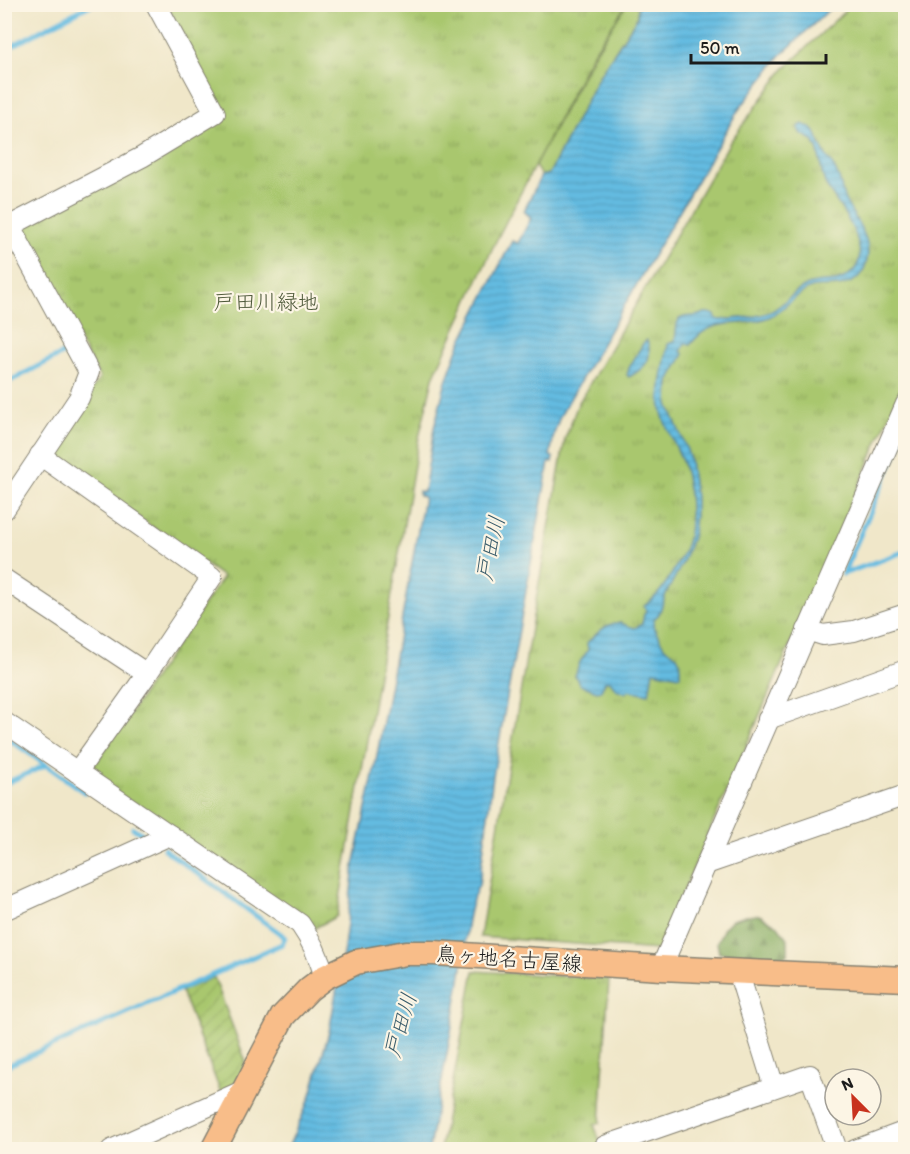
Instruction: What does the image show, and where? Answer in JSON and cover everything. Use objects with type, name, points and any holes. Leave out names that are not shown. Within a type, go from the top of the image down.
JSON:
[{"type":"main road","name":"鳥ヶ地名古屋線","points":[[213,1149],[283,1016],[309,989],[325,977],[356,962],[406,954],[434,953],[661,968],[906,979]]},
{"type":"street","points":[[4,510],[79,398],[89,372],[7,227],[142,158],[215,113],[156,4]]},
{"type":"street","points":[[661,968],[905,405]]},
{"type":"street","points":[[40,455],[212,577],[77,772]]},
{"type":"street","points":[[4,579],[147,674]]},
{"type":"street","points":[[807,630],[823,636],[854,632],[906,614]]},
{"type":"street","points":[[768,718],[906,670]]},
{"type":"street","points":[[4,722],[300,924],[312,941],[325,977]]},
{"type":"street","points":[[706,864],[906,795]]},
{"type":"street","points":[[4,910],[170,835]]},
{"type":"street","points":[[738,972],[774,1087]]},
{"type":"street","points":[[606,1149],[604,1146],[810,1076],[837,1149]]},
{"type":"street","points":[[111,1149],[242,1091]]},
{"type":"street","points":[[855,1149],[906,1131]]},
{"type":"green space","name":"戸田川緑地","points":[[167,5],[626,5],[591,56],[493,247],[433,378],[418,442],[337,916],[313,929],[97,779],[93,767],[223,577],[46,452],[100,378],[17,226],[225,117]]},
{"type":"green space","points":[[626,5],[638,5],[637,18],[599,76],[549,174],[541,176],[535,166],[593,56]]},
{"type":"green space","points":[[851,5],[905,5],[905,379],[658,950],[480,937],[565,439],[578,404],[730,142],[784,69]]},
{"type":"green space","points":[[759,915],[778,926],[788,940],[788,954],[782,958],[719,953],[717,942],[724,928],[732,920]]},
{"type":"green space","points":[[474,971],[609,979],[600,1123],[594,1125],[603,1149],[440,1150]]},
{"type":"green space","points":[[214,977],[246,1062],[237,1086],[221,1093],[181,991]]},
{"type":"water","name":"戸田川","points":[[638,5],[834,5],[780,56],[737,112],[560,416],[550,456],[553,457],[552,463],[549,462],[493,776],[479,885],[468,917],[463,963],[429,1149],[287,1150],[310,1098],[329,1032],[344,948],[354,865],[375,766],[424,497],[419,495],[419,491],[424,492],[434,428],[446,381],[459,346],[512,241],[518,243],[531,218],[524,211],[541,176],[549,174],[599,76],[637,18]]},
{"type":"water","points":[[803,124],[816,134],[836,172],[846,202],[864,234],[868,251],[864,269],[858,277],[846,284],[815,287],[805,291],[769,317],[758,321],[708,329],[690,345],[685,343],[681,352],[684,354],[669,381],[668,404],[690,460],[695,497],[693,535],[683,562],[653,625],[664,647],[677,656],[680,662],[680,676],[653,671],[649,694],[628,690],[627,693],[616,689],[610,681],[605,681],[601,690],[597,691],[580,685],[575,676],[588,650],[587,643],[611,624],[621,623],[635,628],[642,624],[646,611],[644,606],[656,596],[671,575],[688,539],[690,516],[687,481],[683,464],[665,423],[660,401],[668,344],[675,341],[679,319],[706,313],[715,315],[716,319],[721,320],[770,312],[808,285],[839,280],[852,272],[859,262],[856,236],[850,222],[824,182],[815,144],[800,133],[798,127]]},
{"type":"water","points":[[647,340],[649,358],[640,370],[629,377],[627,375],[629,368]]},
{"type":"waterway","points":[[4,50],[92,4]]},
{"type":"waterway","points":[[4,384],[68,351]]},
{"type":"waterway","points":[[906,430],[843,574],[906,551]]},
{"type":"waterway","points":[[4,736],[46,765]]},
{"type":"waterway","points":[[4,784],[46,765],[84,792]]},
{"type":"waterway","points":[[133,828],[148,838]]},
{"type":"waterway","points":[[4,1067],[282,944],[285,937],[164,849]]}]
